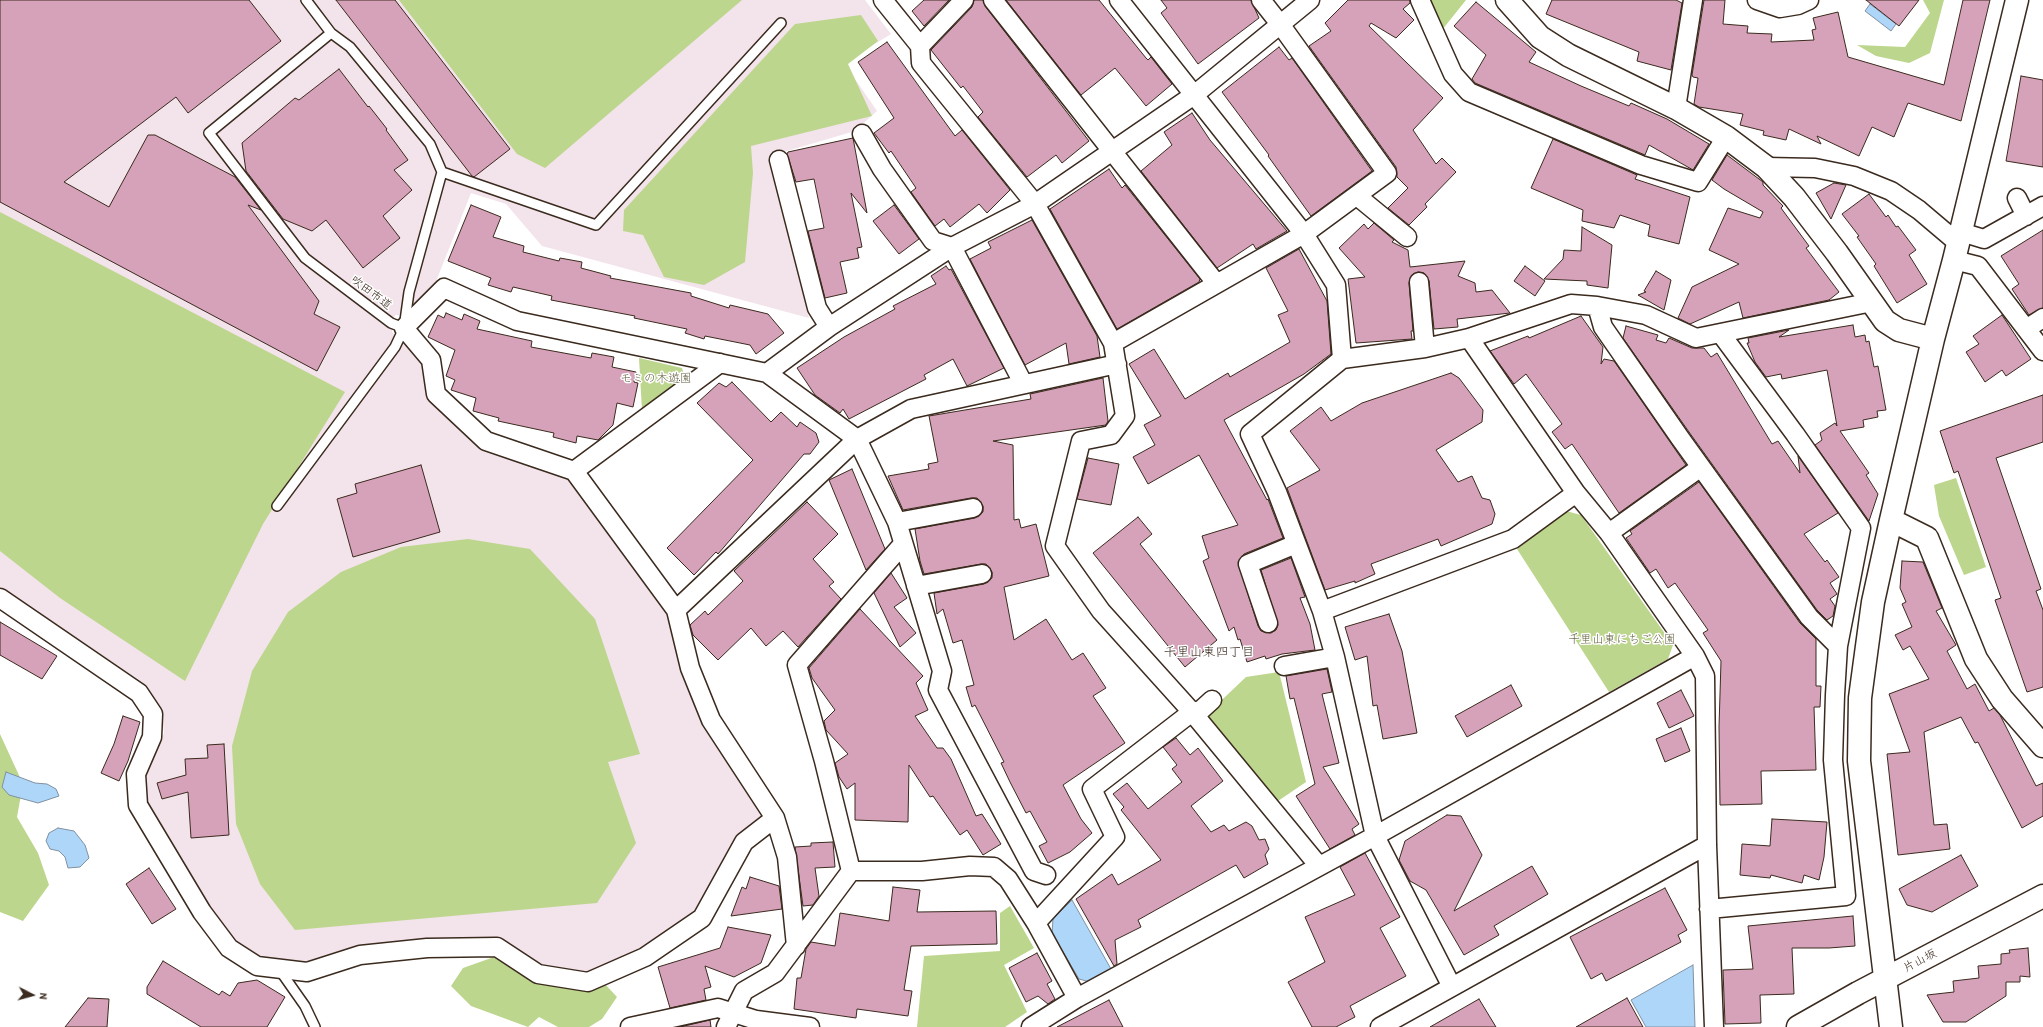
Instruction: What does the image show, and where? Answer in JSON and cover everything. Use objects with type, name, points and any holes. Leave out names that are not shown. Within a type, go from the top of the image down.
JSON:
[{"type":"street","points":[[883,0],[920,46],[921,62],[1035,204],[1113,343],[1125,416],[1111,435],[1081,441],[1055,546],[1101,611],[1192,712],[1319,866]]},
{"type":"street","points":[[920,46],[964,0]]},
{"type":"street","points":[[993,0],[1113,150],[1216,283]]},
{"type":"street","points":[[1119,0],[1304,234],[1336,285],[1342,359]]},
{"type":"street","points":[[1113,343],[1304,234],[1387,173],[1280,24],[1261,0]]},
{"type":"street","points":[[767,373],[828,327],[952,247],[1035,204],[1194,95],[1310,0]]},
{"type":"street","points":[[1420,0],[1453,74],[1469,92],[1641,165],[1698,182],[1726,137]]},
{"type":"street","points":[[1507,0],[1540,37],[1568,55],[1676,108],[1726,137],[1766,167],[1798,203],[1872,302],[1885,322],[1899,330],[1933,339]]},
{"type":"street","points":[[1676,108],[1693,0]]},
{"type":"street","points":[[1757,0],[1780,8],[1798,5],[1809,0]]},
{"type":"street","points":[[1891,1027],[1859,761],[1860,706],[1873,602],[1891,520],[1933,339],[1958,245],[2017,0]]},
{"type":"street","points":[[862,134],[882,169],[933,242],[952,247],[1023,383]]},
{"type":"street","points":[[779,160],[817,308],[828,327]]},
{"type":"street","points":[[1766,167],[1814,168],[1854,176],[1891,191],[1918,210],[1958,245],[1978,266],[2043,351]]},
{"type":"street","points":[[1357,196],[1407,237]]},
{"type":"street","points":[[2017,198],[2026,216]]},
{"type":"street","points":[[1958,245],[1984,239],[2043,206]]},
{"type":"street","points":[[1419,282],[1425,348]]},
{"type":"street","points":[[796,946],[787,857],[775,818],[710,720],[690,668],[676,610],[574,471],[486,441],[436,394],[431,360],[404,328],[444,288],[517,321],[767,373],[857,439],[897,522],[942,671],[938,690],[1034,870],[1046,875]]},
{"type":"street","points":[[1452,986],[1375,836],[1335,657],[1322,611],[1277,492],[1250,434],[1342,359],[1425,348],[1469,338],[1572,304],[1597,306],[1646,315],[1696,338],[1872,302]]},
{"type":"street","points":[[1597,306],[1603,328],[1701,467],[1809,617],[1838,646]]},
{"type":"street","points":[[2026,329],[2043,318]]},
{"type":"street","points":[[1709,909],[1846,896],[1833,760],[1838,646],[1861,528],[1795,434],[1721,334]]},
{"type":"street","points":[[1469,338],[1576,493],[1609,533],[1695,656],[1705,676],[1707,845],[1714,1027]]},
{"type":"street","points":[[574,471],[720,363]]},
{"type":"street","points":[[676,610],[857,439],[911,409],[1023,383],[1117,364]]},
{"type":"street","points":[[1609,533],[1701,467]]},
{"type":"street","points":[[1322,611],[1513,539],[1576,493]]},
{"type":"street","points":[[897,522],[973,508]]},
{"type":"street","points":[[1891,520],[1927,538],[1976,659],[2002,699],[2043,746]]},
{"type":"street","points":[[851,871],[824,761],[797,665],[903,544]]},
{"type":"street","points":[[1268,623],[1248,564],[1296,544]]},
{"type":"street","points":[[916,586],[982,574]]},
{"type":"street","points":[[0,598],[139,693],[153,714],[152,737],[136,774],[138,805],[202,912],[229,948],[257,966],[307,972],[360,955],[427,948],[497,947],[538,974],[588,982],[645,957],[702,918],[744,842],[775,818]]},
{"type":"street","points":[[1031,1027],[1077,998],[1375,836],[1695,656]]},
{"type":"street","points":[[1284,666],[1335,657]]},
{"type":"street","points":[[1036,923],[1115,837],[1092,789],[1192,712],[1201,710],[1212,700]]},
{"type":"street","points":[[1380,1027],[1707,845]]},
{"type":"street","points":[[851,871],[922,871],[970,866],[994,867],[1008,879],[1036,923],[1077,998]]},
{"type":"street","points":[[730,1020],[744,991],[775,973],[851,871]]},
{"type":"street","name":"片山坂","points":[[1798,1027],[2043,896]]},
{"type":"street","points":[[630,1027],[718,1008],[730,1020],[756,1020],[810,1027]]},
{"type":"lane","points":[[306,0],[331,33],[350,47],[430,144],[442,172],[596,225],[781,23]]},
{"type":"lane","name":"吹田市道","points":[[331,33],[209,133],[305,258],[391,323],[404,328],[409,292],[442,172]]},
{"type":"lane","points":[[277,506],[396,347],[404,328]]},
{"type":"lane","points":[[278,968],[305,1006],[315,1027]]},
{"type":"shaded area","points":[[0,0],[865,0],[891,34],[844,63],[877,111],[855,131],[770,156],[809,318],[542,246],[506,204],[471,193],[431,294],[406,315],[395,315],[392,332],[423,362],[428,398],[484,452],[568,478],[675,627],[722,750],[735,774],[765,810],[696,912],[640,952],[586,977],[542,966],[498,941],[307,966],[261,959],[237,944],[191,884],[147,806],[143,780],[164,733],[161,707],[142,682],[0,587]]},
{"type":"green space","points":[[399,0],[742,0],[545,168],[517,154]]},
{"type":"green space","points":[[1428,0],[1466,0],[1442,30]]},
{"type":"green space","points":[[1923,0],[1944,0],[1930,53],[1909,63],[1876,56],[1857,45],[1905,47],[1930,13]]},
{"type":"green space","points":[[861,15],[878,41],[848,64],[872,116],[751,146],[753,173],[745,262],[704,285],[664,277],[643,235],[623,231],[624,210],[795,24]]},
{"type":"green space","points":[[0,212],[345,392],[263,524],[185,681],[60,598],[0,551]]},
{"type":"green space","name":"モミの木遊園","points":[[639,358],[682,368],[685,378],[642,410]]},
{"type":"green space","points":[[1956,478],[1986,567],[1964,575],[1939,516],[1934,485]]},
{"type":"green space","name":"千里山東にちご公園","points":[[1566,511],[1581,515],[1673,645],[1668,659],[1609,692],[1517,549]]},
{"type":"green space","points":[[468,539],[530,549],[595,619],[640,754],[608,762],[636,843],[597,903],[295,930],[260,884],[236,824],[232,746],[252,671],[288,612],[341,572],[401,547]]},
{"type":"green space","points":[[1279,672],[1306,782],[1278,801],[1206,715],[1246,677]]},
{"type":"green space","points":[[0,734],[23,784],[17,817],[38,853],[49,885],[23,921],[0,912]]},
{"type":"green space","points":[[1010,906],[1034,948],[1004,965],[1027,1012],[1005,1027],[917,1027],[924,956],[1000,951],[1000,913]]},
{"type":"green space","points":[[494,957],[536,981],[603,982],[617,997],[602,1019],[589,1027],[558,1027],[539,1017],[528,1027],[471,1006],[451,986],[463,968]]},
{"type":"water","points":[[1870,4],[1896,24],[1891,31],[1865,11]]},
{"type":"water","points":[[6,772],[35,783],[47,784],[56,789],[59,796],[38,803],[9,795],[2,787]]},
{"type":"water","points":[[58,828],[74,831],[85,845],[89,858],[80,867],[68,868],[65,857],[59,851],[50,849],[46,841],[49,833]]},
{"type":"water","points":[[1072,900],[1111,969],[1090,982],[1079,979],[1052,933],[1053,919]]},
{"type":"water","points":[[1693,965],[1695,1027],[1646,1027],[1631,1000]]},
{"type":"building","points":[[0,0],[249,0],[281,41],[188,113],[176,97],[64,182],[109,207],[148,135],[155,135],[235,177],[261,210],[248,205],[319,301],[314,314],[340,327],[317,371],[0,202]]},
{"type":"building","points":[[336,0],[395,0],[510,149],[474,177],[472,176]]},
{"type":"building","points":[[924,0],[949,0],[924,26],[912,11]]},
{"type":"building","points":[[974,0],[983,0],[985,6],[1089,141],[1062,163],[1056,155],[1027,177],[978,117],[983,112],[963,86],[961,88],[931,50],[972,7]]},
{"type":"building","points":[[1006,0],[1099,0],[1146,58],[1148,60],[1151,57],[1172,84],[1146,106],[1115,68],[1081,95]]},
{"type":"building","points":[[1161,0],[1251,0],[1259,18],[1198,64],[1161,13],[1167,8]]},
{"type":"building","points":[[1348,0],[1410,0],[1410,3],[1403,9],[1414,20],[1396,38],[1371,23],[1369,26],[1443,98],[1413,130],[1436,164],[1442,158],[1456,172],[1425,204],[1427,207],[1409,225],[1388,208],[1408,188],[1397,177],[1396,167],[1309,46],[1331,31],[1325,23]]},
{"type":"building","points":[[1552,0],[1676,0],[1682,3],[1671,70],[1637,61],[1639,52],[1546,14]]},
{"type":"building","points":[[1704,0],[1725,0],[1723,24],[1748,26],[1747,33],[1772,34],[1771,42],[1814,40],[1812,30],[1816,29],[1813,18],[1838,12],[1848,57],[1944,85],[1963,0],[1990,0],[1961,121],[1908,103],[1894,137],[1872,127],[1859,156],[1817,136],[1821,144],[1789,129],[1786,140],[1763,135],[1764,131],[1740,125],[1743,114],[1699,107],[1694,104],[1698,78],[1693,77],[1692,75]]},
{"type":"building","points":[[1866,0],[1919,0],[1899,26]]},
{"type":"building","points":[[1476,2],[1536,52],[1529,62],[1629,106],[1631,103],[1667,119],[1709,144],[1693,170],[1649,145],[1645,155],[1475,83],[1472,79],[1486,55],[1454,26]]},
{"type":"building","points":[[887,42],[955,136],[962,130],[1010,190],[987,213],[979,204],[950,227],[944,219],[935,226],[911,192],[916,188],[891,151],[889,153],[874,133],[894,118],[858,62]]},
{"type":"building","points":[[1279,47],[1289,60],[1292,58],[1372,171],[1311,216],[1268,156],[1269,155],[1222,92]]},
{"type":"building","points":[[339,69],[387,129],[386,130],[408,160],[394,170],[412,190],[383,216],[400,238],[363,268],[326,220],[312,231],[283,219],[246,171],[242,143],[295,98],[299,100]]},
{"type":"building","points":[[2021,76],[2043,80],[2043,167],[2006,161]]},
{"type":"building","points":[[1192,113],[1210,140],[1287,231],[1256,249],[1253,244],[1217,268],[1141,171],[1172,145],[1164,132]]},
{"type":"building","points":[[853,138],[867,213],[851,193],[862,247],[857,248],[859,258],[840,262],[847,293],[825,298],[808,231],[824,228],[814,179],[796,182],[787,154],[788,152]]},
{"type":"building","points":[[1553,139],[1637,175],[1635,179],[1690,197],[1679,244],[1648,236],[1650,225],[1620,215],[1614,228],[1582,221],[1583,210],[1531,188]]},
{"type":"building","points":[[1727,155],[1763,182],[1763,185],[1783,206],[1781,208],[1809,246],[1806,248],[1839,292],[1829,300],[1743,318],[1739,302],[1690,324],[1678,318],[1692,287],[1739,264],[1709,250],[1728,208],[1760,218],[1763,212],[1724,189],[1712,180]]},
{"type":"building","points":[[1109,169],[1122,188],[1125,185],[1200,279],[1199,282],[1117,329],[1050,209]]},
{"type":"building","points":[[1834,183],[1846,185],[1831,219],[1816,193]]},
{"type":"building","points":[[1869,194],[1886,217],[1888,215],[1896,227],[1898,226],[1916,250],[1909,255],[1927,284],[1897,303],[1874,266],[1876,264],[1857,237],[1859,236],[1842,214]]},
{"type":"building","points":[[471,205],[501,217],[493,237],[524,246],[523,252],[559,261],[560,258],[582,262],[581,268],[611,276],[610,278],[691,293],[691,296],[729,308],[730,305],[768,314],[784,333],[756,354],[750,345],[705,336],[704,339],[685,333],[687,329],[634,318],[635,316],[551,300],[552,296],[513,287],[511,292],[488,285],[491,278],[448,261]]},
{"type":"building","points":[[894,205],[919,239],[899,254],[873,221]]},
{"type":"building","points":[[1032,220],[1097,336],[1100,357],[1069,364],[1066,343],[1025,365],[970,259],[991,248],[988,242]]},
{"type":"building","points":[[1374,223],[1394,240],[1392,242],[1408,250],[1410,267],[1465,261],[1458,276],[1475,283],[1476,292],[1492,290],[1510,313],[1457,319],[1458,327],[1434,329],[1429,281],[1424,273],[1418,272],[1413,274],[1409,283],[1413,331],[1411,331],[1412,339],[1356,343],[1348,279],[1365,277],[1339,248],[1364,224],[1368,229]]},
{"type":"building","points":[[1582,227],[1612,245],[1608,288],[1587,285],[1587,281],[1544,279],[1563,259],[1564,250],[1581,251]]},
{"type":"building","points":[[2043,230],[2043,308],[2029,315],[2012,289],[2019,284],[2001,256]]},
{"type":"building","points":[[1299,249],[1327,301],[1331,354],[1304,374],[1224,420],[1267,500],[1268,499],[1283,538],[1244,554],[1238,562],[1258,626],[1261,631],[1271,633],[1276,630],[1278,625],[1261,570],[1291,558],[1305,597],[1300,598],[1310,624],[1315,650],[1282,654],[1266,659],[1265,656],[1247,662],[1240,639],[1238,640],[1234,627],[1229,631],[1203,561],[1209,558],[1202,536],[1238,525],[1199,455],[1148,484],[1133,457],[1155,445],[1144,425],[1161,416],[1129,364],[1154,349],[1185,399],[1228,373],[1230,377],[1290,342],[1278,315],[1288,311],[1266,268]]},
{"type":"building","points":[[946,266],[949,270],[951,269],[1004,368],[967,386],[953,359],[924,375],[926,379],[849,419],[843,409],[840,413],[815,395],[797,368],[844,337],[895,309],[893,306],[936,284],[931,276]]},
{"type":"building","points":[[1525,266],[1545,281],[1535,296],[1514,281]]},
{"type":"building","points":[[1656,271],[1671,280],[1664,310],[1638,295],[1646,292],[1644,291]]},
{"type":"building","points":[[446,313],[462,320],[464,314],[480,321],[477,329],[532,341],[531,347],[591,358],[592,353],[614,357],[612,367],[636,372],[634,382],[638,383],[633,407],[617,403],[613,425],[598,440],[577,436],[576,443],[553,437],[554,433],[498,421],[499,418],[473,411],[476,398],[451,390],[455,380],[446,376],[455,350],[428,337],[438,315],[444,318]]},
{"type":"building","points":[[2002,315],[2031,359],[2006,376],[2002,370],[1985,382],[1966,352],[1979,344],[1973,336]]},
{"type":"building","points":[[1581,316],[1603,347],[1601,364],[1604,359],[1614,361],[1686,465],[1619,513],[1572,444],[1565,449],[1552,432],[1562,424],[1526,374],[1514,384],[1490,351],[1528,336],[1529,338]]},
{"type":"building","points":[[1853,325],[1855,337],[1865,335],[1866,342],[1869,341],[1874,367],[1878,366],[1886,410],[1877,411],[1878,417],[1863,420],[1864,427],[1840,431],[1869,473],[1866,475],[1878,494],[1869,521],[1815,445],[1822,440],[1820,433],[1835,423],[1837,426],[1827,370],[1782,379],[1781,374],[1766,377],[1755,362],[1747,343],[1749,343],[1748,338],[1789,330],[1779,337]]},
{"type":"building","points":[[1626,326],[1658,335],[1656,340],[1666,343],[1669,338],[1692,348],[1704,348],[1711,357],[1717,353],[1772,444],[1778,441],[1800,473],[1798,456],[1838,513],[1804,534],[1825,562],[1827,560],[1839,577],[1830,583],[1837,594],[1830,599],[1835,606],[1833,616],[1827,620],[1817,610],[1689,432],[1623,338]]},
{"type":"building","points":[[1451,373],[1459,378],[1483,410],[1482,422],[1436,450],[1458,482],[1472,476],[1482,498],[1490,500],[1495,514],[1492,524],[1441,546],[1438,539],[1371,564],[1375,574],[1355,583],[1355,581],[1325,590],[1287,488],[1320,470],[1290,431],[1321,407],[1331,421],[1362,403]]},
{"type":"building","points":[[1103,378],[1108,421],[1106,425],[993,441],[1013,445],[1014,520],[1019,519],[1021,528],[1036,524],[1049,576],[1004,587],[1014,640],[1046,619],[1072,660],[1083,653],[1106,688],[1093,696],[1125,743],[1063,785],[1081,819],[1092,833],[1070,852],[1048,863],[1039,846],[1047,842],[1030,811],[1026,813],[1001,763],[1004,762],[975,705],[972,707],[966,687],[974,685],[962,640],[953,643],[943,609],[937,614],[934,593],[984,584],[992,578],[992,572],[986,564],[981,564],[924,574],[920,561],[915,529],[975,518],[983,512],[983,506],[977,498],[971,498],[903,510],[888,476],[929,469],[928,464],[938,462],[929,416],[1031,399],[1030,394]]},
{"type":"building","points":[[732,382],[771,422],[781,412],[797,427],[800,422],[816,433],[819,442],[810,454],[804,454],[718,554],[716,552],[694,575],[667,548],[753,460],[697,403],[719,383],[726,387]]},
{"type":"building","points":[[2043,395],[2043,442],[1996,458],[2041,589],[2036,591],[2043,610],[2043,687],[2027,692],[1995,600],[2001,598],[1958,471],[1954,473],[1940,431]]},
{"type":"building","points":[[1088,458],[1119,464],[1111,505],[1077,499]]},
{"type":"building","points":[[421,465],[440,532],[353,557],[337,499],[357,493],[355,484]]},
{"type":"building","points":[[852,469],[885,549],[866,570],[829,480]]},
{"type":"building","points":[[1699,482],[1800,623],[1816,639],[1816,686],[1821,686],[1820,707],[1814,707],[1816,770],[1761,771],[1762,804],[1720,805],[1719,727],[1721,661],[1703,633],[1708,630],[1675,583],[1668,588],[1656,569],[1650,573],[1626,538],[1632,534],[1630,531]]},
{"type":"building","points":[[807,502],[838,534],[813,559],[834,582],[829,586],[841,599],[798,647],[783,631],[766,646],[751,628],[718,660],[693,635],[690,625],[705,611],[708,615],[743,581],[734,571]]},
{"type":"building","points":[[1138,517],[1152,534],[1140,544],[1217,640],[1185,667],[1093,553]]},
{"type":"building","points":[[1902,561],[1923,562],[1942,608],[1936,611],[1956,645],[1947,651],[1967,689],[1975,684],[1989,711],[1994,708],[2000,715],[2036,786],[2043,783],[2043,816],[2022,828],[1978,742],[1975,743],[1961,717],[1924,732],[1934,825],[1947,824],[1950,849],[1898,855],[1887,754],[1910,752],[1889,694],[1929,679],[1910,646],[1903,650],[1895,635],[1912,627],[1902,604],[1906,602],[1900,588]]},
{"type":"building","points":[[891,573],[907,598],[894,607],[916,633],[900,647],[874,593]]},
{"type":"building","points":[[860,609],[923,676],[916,683],[928,710],[915,716],[937,748],[943,748],[951,759],[976,816],[982,814],[1001,844],[983,855],[967,830],[960,835],[933,796],[930,797],[909,765],[908,822],[855,820],[855,783],[847,789],[839,777],[835,763],[848,754],[826,730],[824,721],[835,710],[812,678],[809,668]]},
{"type":"building","points":[[1389,614],[1402,651],[1417,733],[1383,739],[1377,705],[1373,706],[1367,656],[1355,660],[1345,627]]},
{"type":"building","points":[[0,622],[57,656],[42,679],[0,655]]},
{"type":"building","points":[[1327,669],[1332,692],[1322,694],[1339,763],[1323,767],[1359,824],[1352,829],[1355,835],[1330,849],[1296,796],[1315,784],[1294,698],[1290,699],[1286,676]]},
{"type":"building","points":[[1511,685],[1522,706],[1467,737],[1455,716]]},
{"type":"building","points":[[1681,690],[1694,716],[1669,728],[1657,703]]},
{"type":"building","points":[[123,716],[140,722],[128,761],[119,781],[101,773],[114,744]]},
{"type":"building","points":[[1681,728],[1690,751],[1665,762],[1656,739]]},
{"type":"building","points":[[1176,738],[1190,755],[1198,748],[1223,781],[1191,806],[1211,832],[1224,825],[1229,831],[1246,822],[1252,826],[1259,840],[1265,839],[1269,849],[1265,855],[1268,864],[1244,878],[1236,865],[1138,920],[1141,927],[1115,940],[1117,964],[1114,966],[1076,899],[1112,874],[1118,885],[1161,860],[1121,810],[1124,807],[1113,794],[1127,783],[1148,809],[1182,782],[1172,769],[1177,765],[1163,747]]},
{"type":"building","points":[[224,744],[229,835],[191,838],[188,792],[162,799],[157,783],[186,775],[185,759],[208,758],[207,745]]},
{"type":"building","points":[[1447,815],[1461,816],[1482,855],[1454,911],[1532,866],[1548,894],[1494,926],[1499,935],[1464,955],[1426,890],[1410,881],[1399,860],[1405,841]]},
{"type":"building","points":[[1772,819],[1827,822],[1824,857],[1819,880],[1804,875],[1802,883],[1771,875],[1770,878],[1740,875],[1742,844],[1770,846]]},
{"type":"building","points":[[833,842],[835,867],[815,868],[819,896],[813,905],[803,906],[795,847],[811,846],[811,843]]},
{"type":"building","points":[[1365,853],[1400,917],[1380,928],[1406,976],[1350,1006],[1355,1017],[1336,1027],[1312,1027],[1288,982],[1325,962],[1305,917],[1355,895],[1340,867]]},
{"type":"building","points":[[1961,855],[1978,886],[1932,912],[1907,905],[1899,889]]},
{"type":"building","points":[[149,868],[176,909],[152,924],[126,884]]},
{"type":"building","points":[[750,877],[779,886],[782,909],[731,916],[742,887],[746,889]]},
{"type":"building","points":[[893,887],[920,890],[917,912],[996,911],[997,944],[911,946],[904,990],[912,991],[908,1016],[857,1009],[856,1018],[794,1009],[797,978],[801,978],[806,949],[811,942],[835,946],[840,913],[889,921]]},
{"type":"building","points":[[1665,888],[1687,930],[1678,935],[1681,942],[1606,981],[1602,973],[1591,979],[1570,937]]},
{"type":"building","points":[[1853,916],[1855,946],[1792,948],[1794,994],[1760,995],[1761,1023],[1725,1024],[1723,970],[1753,969],[1748,926]]},
{"type":"building","points":[[728,927],[771,935],[761,963],[734,977],[705,966],[711,987],[704,989],[706,1000],[670,1008],[658,967],[720,948]]},
{"type":"building","points":[[2028,948],[2030,977],[2020,976],[2020,982],[2006,982],[2006,996],[1966,1022],[1943,1022],[1927,995],[1954,992],[1953,981],[1979,978],[1978,966],[2001,964],[2001,954],[2010,953],[2009,950]]},
{"type":"building","points":[[1037,953],[1052,981],[1047,984],[1055,999],[1048,1004],[1038,996],[1026,1002],[1009,968]]},
{"type":"building","points":[[163,961],[219,995],[222,991],[230,996],[238,983],[257,980],[285,997],[267,1027],[201,1027],[147,994],[147,987]]},
{"type":"building","points":[[88,998],[109,999],[107,1027],[65,1027]]},
{"type":"building","points":[[1627,998],[1643,1027],[1576,1027]]},
{"type":"building","points":[[1479,999],[1496,1027],[1430,1027]]},
{"type":"building","points":[[1109,1000],[1123,1027],[1057,1027]]},
{"type":"building","points":[[710,1020],[711,1027],[680,1027]]},
{"type":"district","name":"千里山東四丁目","points":[[1209,653]]}]
